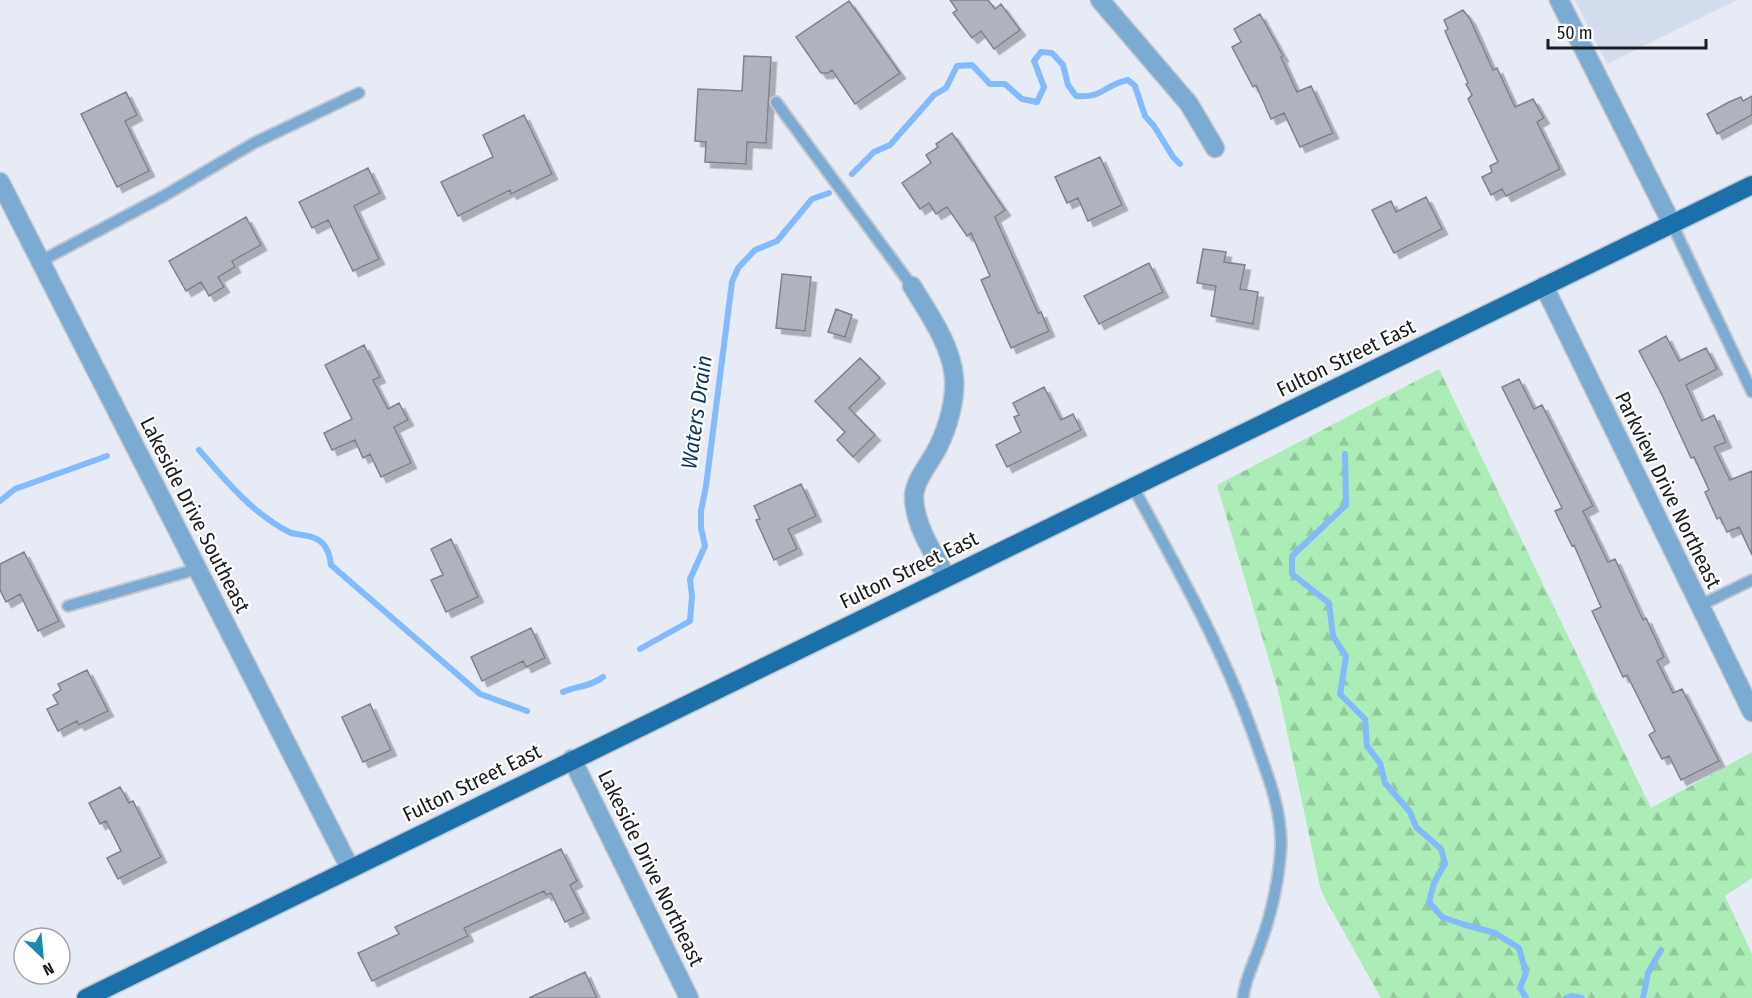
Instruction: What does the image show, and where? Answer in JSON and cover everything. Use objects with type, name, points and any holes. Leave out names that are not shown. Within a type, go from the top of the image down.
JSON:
[{"type":"main road","name":"Fulton Street East","points":[[86,998],[946,576],[1133,488],[1752,185]]},
{"type":"street","points":[[1100,0],[1189,104],[1215,148]]},
{"type":"street","points":[[1559,0],[1672,224]]},
{"type":"street","name":"Lakeside Drive Southeast","points":[[0,182],[350,868]]},
{"type":"street","points":[[912,286],[947,348],[954,377],[950,413],[939,446],[914,495],[917,514],[924,534],[946,576]]},
{"type":"street","name":"Parkview Drive Northeast","points":[[1544,286],[1752,712]]},
{"type":"street","name":"Lakeside Drive Northeast","points":[[572,759],[689,998]]},
{"type":"lane","points":[[41,261],[162,197],[254,143],[359,93]]},
{"type":"lane","points":[[776,102],[912,286]]},
{"type":"lane","points":[[1672,224],[1752,392]]},
{"type":"lane","points":[[1133,488],[1216,645],[1250,725],[1277,802],[1281,844],[1274,895],[1262,940],[1245,985],[1243,998]]},
{"type":"lane","points":[[68,606],[197,569]]},
{"type":"lane","points":[[1700,606],[1752,580]]},
{"type":"shaded area","points":[[1575,0],[1737,0],[1607,64]]},
{"type":"green space","points":[[1439,369],[1651,808],[1752,752],[1752,878],[1725,896],[1752,954],[1752,998],[1381,998],[1321,891],[1279,694],[1217,485]]},
{"type":"building","points":[[950,0],[988,0],[995,9],[1001,4],[1020,30],[994,49],[981,31],[972,38],[953,13],[957,10]]},
{"type":"building","points":[[849,1],[900,73],[855,104],[832,70],[828,73],[821,73],[796,37]]},
{"type":"building","points":[[1463,10],[1470,19],[1493,70],[1497,68],[1515,107],[1533,99],[1544,118],[1537,122],[1560,169],[1506,196],[1502,189],[1491,195],[1482,177],[1492,172],[1490,166],[1498,162],[1468,99],[1472,95],[1466,84],[1468,83],[1445,31],[1448,29],[1444,20]]},
{"type":"building","points":[[1260,14],[1283,56],[1281,57],[1297,92],[1311,86],[1333,133],[1300,147],[1284,113],[1271,119],[1256,85],[1253,87],[1232,47],[1241,42],[1234,29]]},
{"type":"building","points":[[744,56],[771,57],[766,143],[747,142],[746,164],[705,162],[706,142],[695,141],[698,89],[742,91]]},
{"type":"building","points":[[126,92],[137,115],[125,121],[149,171],[117,187],[81,114]]},
{"type":"building","points":[[1752,96],[1752,115],[1717,134],[1707,114],[1741,97],[1743,101]]},
{"type":"building","points":[[524,115],[552,174],[511,194],[510,190],[458,216],[441,182],[493,157],[483,135]]},
{"type":"building","points":[[952,133],[1005,210],[995,217],[1038,313],[1041,312],[1049,331],[1011,348],[981,280],[990,276],[971,233],[967,236],[947,207],[936,214],[929,203],[920,209],[902,183],[931,163],[926,155],[938,147],[936,144]]},
{"type":"building","points":[[1100,157],[1122,205],[1088,221],[1078,198],[1067,203],[1055,177]]},
{"type":"building","points":[[368,168],[380,193],[354,206],[379,259],[353,271],[328,220],[312,228],[299,202]]},
{"type":"building","points":[[1426,197],[1442,229],[1394,253],[1372,210],[1391,201],[1396,212]]},
{"type":"building","points":[[246,217],[261,245],[232,261],[235,267],[218,277],[224,287],[209,296],[201,282],[186,291],[169,261]]},
{"type":"building","points":[[1203,249],[1226,252],[1224,262],[1245,265],[1240,289],[1258,292],[1253,324],[1211,316],[1216,286],[1197,283]]},
{"type":"building","points":[[1149,263],[1163,292],[1099,324],[1084,296]]},
{"type":"building","points":[[782,274],[811,277],[805,331],[776,328]]},
{"type":"building","points":[[836,309],[852,315],[845,337],[828,332]]},
{"type":"building","points":[[1666,336],[1679,361],[1706,348],[1717,369],[1686,385],[1702,421],[1714,415],[1726,442],[1714,447],[1730,480],[1752,471],[1752,555],[1739,527],[1727,532],[1720,517],[1717,519],[1705,492],[1709,490],[1694,457],[1691,458],[1639,351]]},
{"type":"building","points":[[364,345],[380,377],[373,380],[388,409],[399,403],[408,420],[394,427],[411,463],[381,477],[370,454],[363,458],[355,440],[332,450],[324,433],[352,419],[325,365]]},
{"type":"building","points":[[860,358],[880,378],[849,408],[875,435],[853,457],[837,440],[845,432],[815,401]]},
{"type":"building","points":[[1519,379],[1534,409],[1542,405],[1593,506],[1583,511],[1608,562],[1615,559],[1643,620],[1646,618],[1664,657],[1657,661],[1673,693],[1682,689],[1719,761],[1681,780],[1669,756],[1662,759],[1649,735],[1655,731],[1627,675],[1623,677],[1592,611],[1601,607],[1574,545],[1572,546],[1555,511],[1562,508],[1502,387]]},
{"type":"building","points":[[1044,387],[1061,420],[1073,414],[1081,430],[1007,467],[996,445],[1021,432],[1014,417],[1019,415],[1013,403]]},
{"type":"building","points":[[801,484],[816,516],[788,529],[797,549],[774,560],[756,520],[760,519],[754,506]]},
{"type":"building","points":[[451,539],[478,597],[446,612],[431,580],[443,575],[431,549]]},
{"type":"building","points":[[24,552],[59,621],[38,631],[20,594],[6,602],[0,590],[0,564]]},
{"type":"building","points":[[531,628],[545,658],[526,667],[523,661],[482,681],[471,657]]},
{"type":"building","points":[[87,670],[108,711],[79,725],[77,721],[58,731],[47,709],[58,704],[53,695],[61,690],[58,684]]},
{"type":"building","points":[[370,704],[391,750],[363,762],[342,717]]},
{"type":"building","points":[[120,787],[129,803],[133,801],[161,857],[118,879],[107,858],[121,851],[106,821],[100,824],[89,803]]},
{"type":"building","points":[[561,849],[577,881],[570,885],[584,913],[565,922],[551,893],[546,895],[544,891],[464,928],[468,936],[372,981],[358,953],[399,934],[395,927]]},
{"type":"building","points":[[585,972],[597,998],[529,998]]},
{"type":"waterway","name":"Waters Drain","points":[[852,174],[874,152],[890,145],[934,95],[946,88],[957,66],[972,65],[990,84],[1005,84],[1022,99],[1037,102],[1044,87],[1034,61],[1041,52],[1052,53],[1063,65],[1068,85],[1076,96],[1093,95],[1128,80],[1135,86],[1145,116],[1180,164]]},
{"type":"waterway","name":"Waters Drain","points":[[640,649],[690,621],[692,596],[690,579],[705,546],[701,528],[701,511],[732,282],[738,268],[755,250],[777,241],[812,199],[829,193]]},
{"type":"waterway","name":"Waters Drain","points":[[199,450],[251,506],[289,532],[319,540],[326,548],[331,565],[480,694],[527,711]]},
{"type":"waterway","name":"Waters Drain","points":[[1345,454],[1346,505],[1292,556],[1292,574],[1329,603],[1333,636],[1346,657],[1340,694],[1365,719],[1367,746],[1380,763],[1385,783],[1410,812],[1416,827],[1441,849],[1445,863],[1434,883],[1429,902],[1442,917],[1495,933],[1519,948],[1526,973],[1520,988],[1526,998]]},
{"type":"waterway","name":"Waters Drain","points":[[0,501],[15,489],[107,456]]},
{"type":"waterway","name":"Waters Drain","points":[[563,692],[593,683],[603,677]]},
{"type":"waterway","name":"Waters Drain","points":[[1643,998],[1648,973],[1661,950]]},
{"type":"waterway","name":"Waters Drain","points":[[1566,998],[1571,996],[1582,998]]}]
